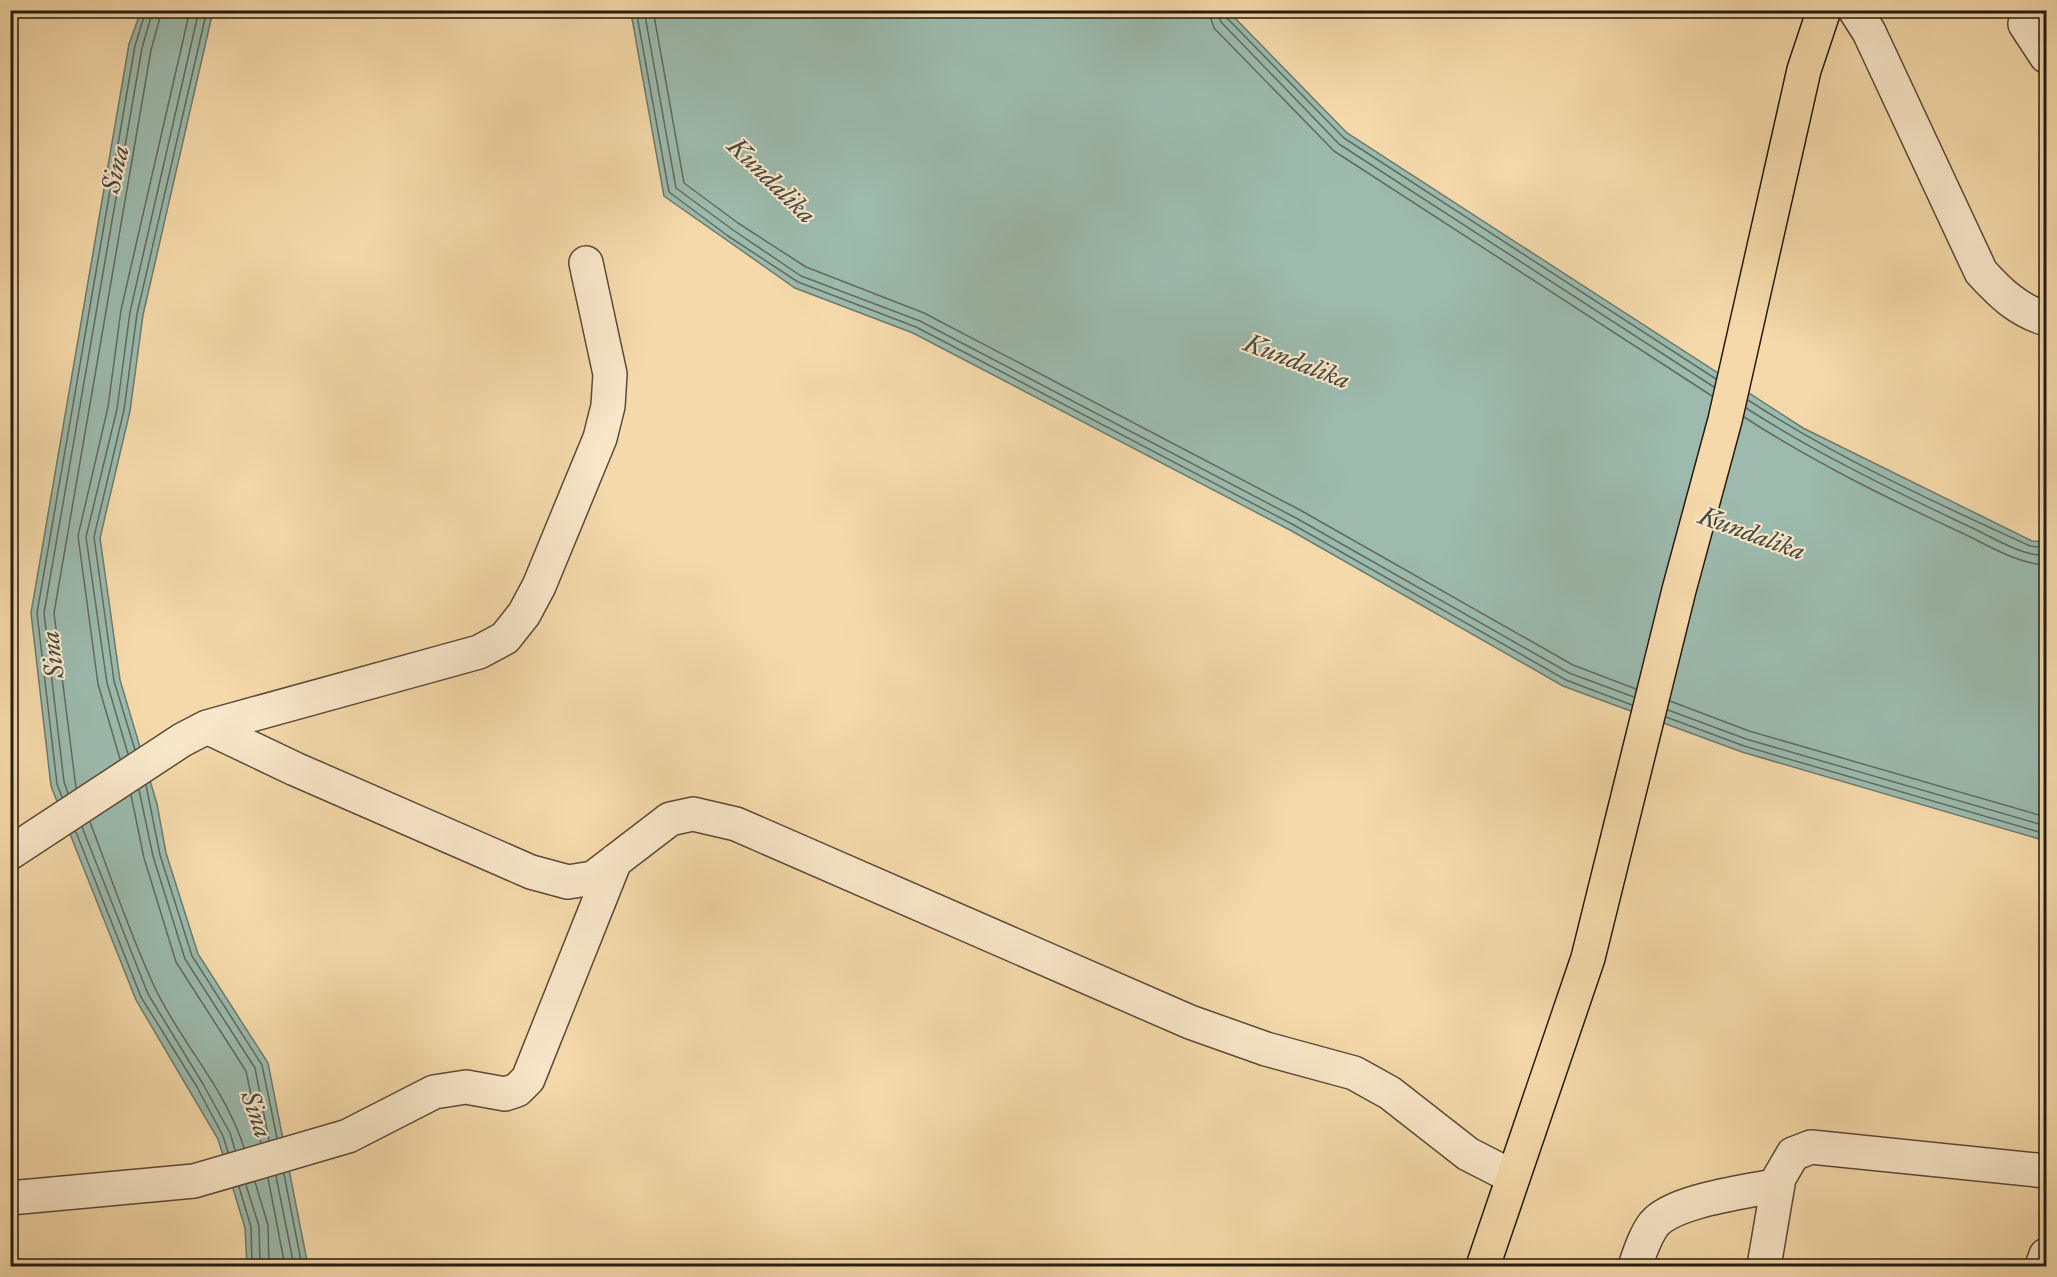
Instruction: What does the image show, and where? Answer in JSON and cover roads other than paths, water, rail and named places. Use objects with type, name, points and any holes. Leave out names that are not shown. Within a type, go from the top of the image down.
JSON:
[{"type":"main road","points":[[1483,1266],[1588,958],[1679,590],[1725,420],[1804,70],[1824,10]]},
{"type":"street","points":[[1856,10],[1869,32],[1982,272],[2005,298],[2031,314],[2046,319]]},
{"type":"street","points":[[2028,10],[2025,24],[2046,56]]},
{"type":"street","points":[[18,849],[194,733],[479,652],[505,638],[524,614],[539,586],[600,438],[608,406],[610,374],[586,263]]},
{"type":"street","points":[[194,733],[295,769],[545,877],[568,882],[593,878],[670,819],[693,814],[736,824],[1190,1022],[1266,1049],[1354,1073],[1390,1093],[1468,1154],[1513,1177]]},
{"type":"street","points":[[10,1198],[194,1180],[348,1136],[434,1092],[466,1088],[505,1094],[517,1090],[528,1079],[615,861]]},
{"type":"street","points":[[1764,1266],[1778,1185],[1785,1164],[1793,1154],[1811,1147],[2045,1166]]},
{"type":"street","points":[[1635,1266],[1655,1223],[1668,1214],[1683,1207],[1778,1185]]},
{"type":"street","points":[[2042,1266],[2046,1255]]},
{"type":"water","name":"Sina","points":[[141,11],[213,11],[143,315],[130,411],[100,538],[120,680],[157,804],[166,853],[198,954],[268,1063],[308,1266],[247,1266],[245,1228],[218,1139],[136,1000],[51,786],[31,613],[129,44]]},
{"type":"water","name":"Kundalika","points":[[626,11],[1228,11],[1347,133],[1803,428],[2032,541],[2046,542],[2046,841],[1742,752],[1563,686],[1290,530],[913,333],[795,288],[664,196],[631,13]]}]
